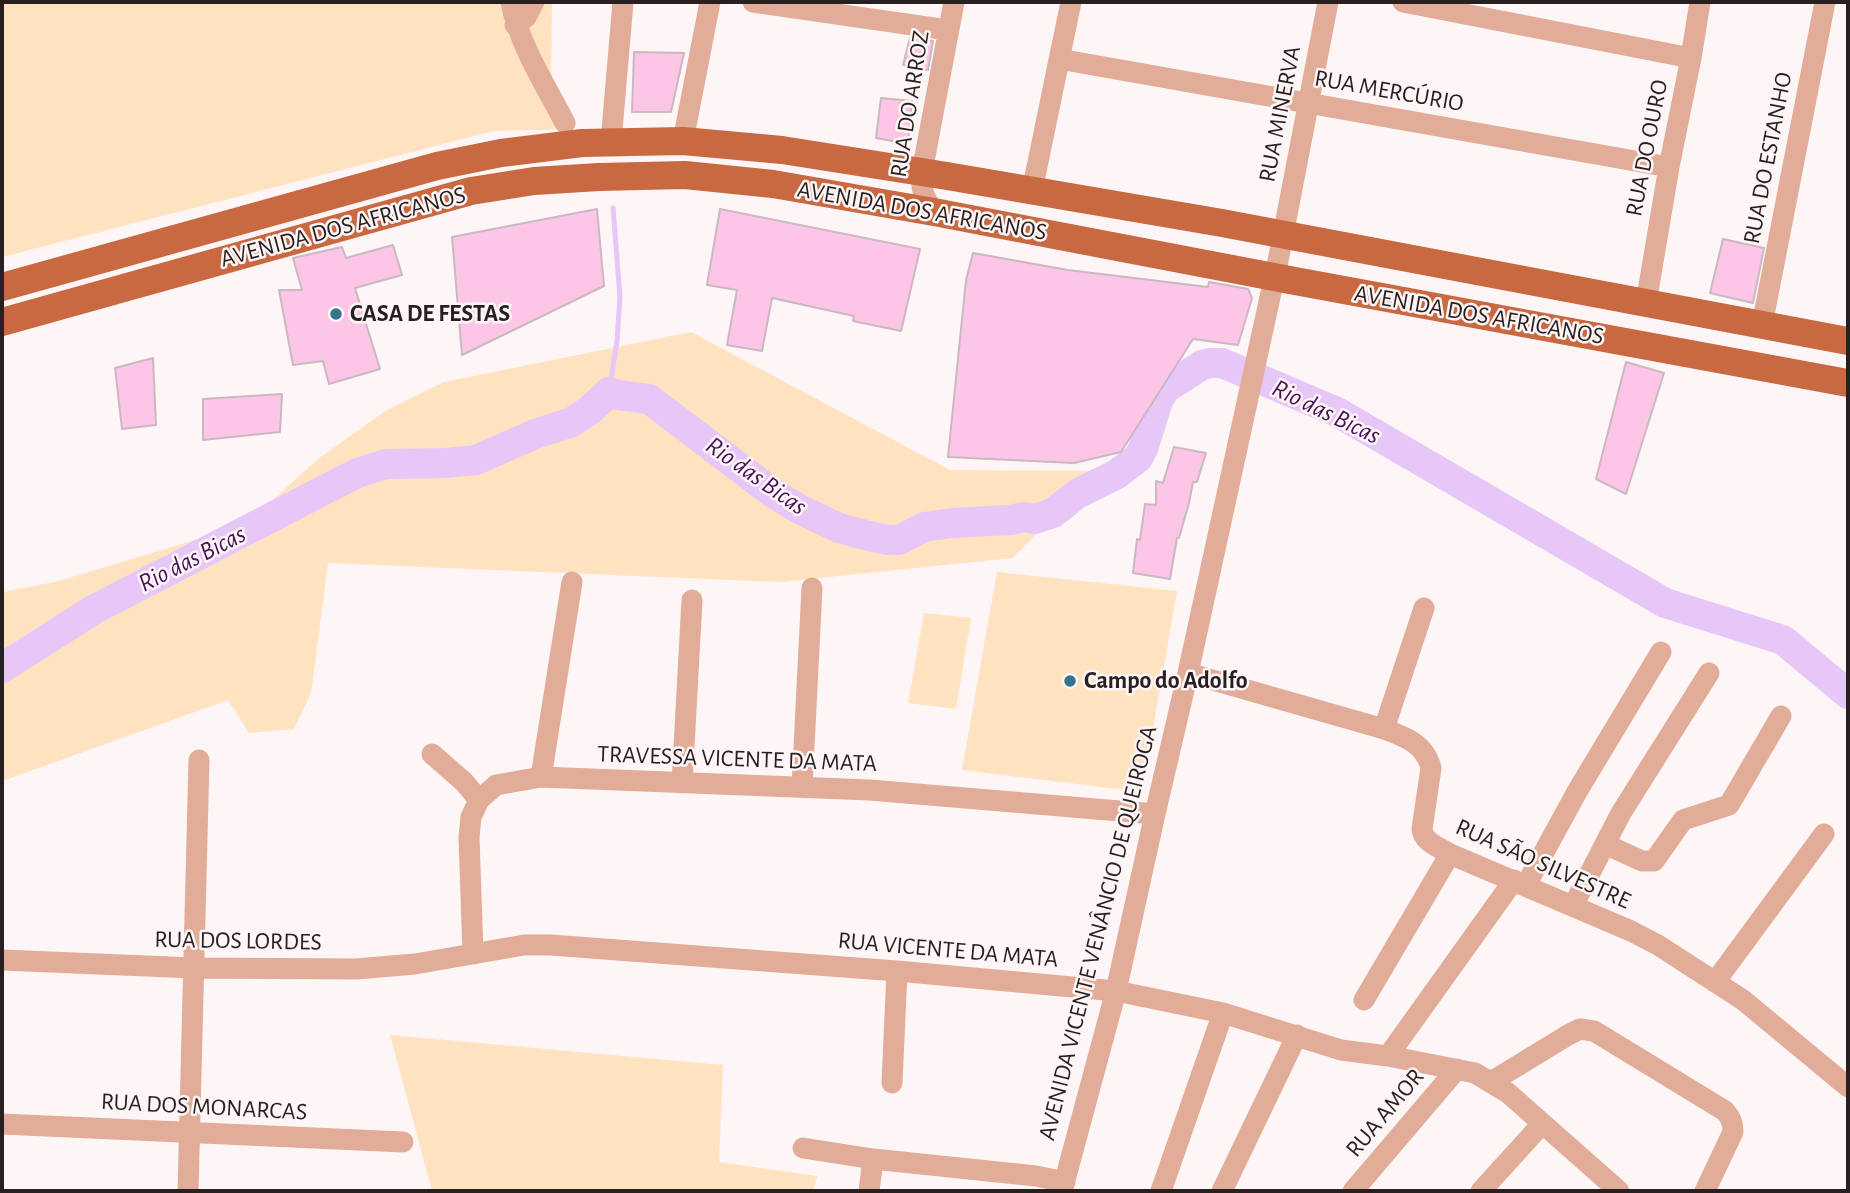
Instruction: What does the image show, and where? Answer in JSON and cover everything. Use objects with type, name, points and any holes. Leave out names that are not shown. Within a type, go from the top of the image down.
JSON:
[{"type":"main road","name":"AVENIDA DOS AFRICANOS","points":[[2,286],[437,166],[501,153],[582,143],[683,141],[782,150],[1222,223],[1848,341]]},
{"type":"main road","name":"AVENIDA DOS AFRICANOS","points":[[2,322],[471,191],[534,181],[685,175],[773,184],[934,212],[1848,383]]},
{"type":"main road","points":[[1222,223],[1274,277]]},
{"type":"street","points":[[511,2],[515,25],[565,123]]},
{"type":"street","points":[[515,25],[526,17],[534,2]]},
{"type":"street","points":[[611,142],[623,2]]},
{"type":"street","points":[[683,141],[710,2]]},
{"type":"street","points":[[754,2],[830,8],[948,30]]},
{"type":"street","name":"RUA DO ARROZ","points":[[934,212],[925,200],[920,186],[954,2]]},
{"type":"street","points":[[1032,191],[1072,2]]},
{"type":"street","name":"RUA MINERVA","points":[[1274,277],[1328,2]]},
{"type":"street","points":[[1403,2],[1691,58]]},
{"type":"street","name":"RUA DO OURO","points":[[1646,303],[1700,2]]},
{"type":"street","name":"RUA DO ESTANHO","points":[[1762,325],[1825,2]]},
{"type":"street","name":"RUA MERCÚRIO","points":[[1059,60],[1669,167]]},
{"type":"street","name":"AVENIDA VICENTE VENÂNCIO DE QUEIROGA","points":[[1064,1186],[1116,991],[1274,277]]},
{"type":"street","points":[[541,777],[572,582]]},
{"type":"street","points":[[802,787],[812,588]]},
{"type":"street","points":[[682,783],[692,600]]},
{"type":"street","points":[[1384,729],[1424,608]]},
{"type":"street","points":[[1388,1056],[1520,883],[1661,652]]},
{"type":"street","name":"RUA SÃO SILVESTRE","points":[[1188,673],[1384,729],[1410,740],[1424,751],[1431,768],[1422,834],[1426,840],[1450,854],[1658,945],[1743,1000],[1848,1087]]},
{"type":"street","points":[[1573,906],[1621,813],[1709,673]]},
{"type":"street","points":[[1605,844],[1642,861],[1654,861],[1684,820],[1730,805],[1782,716]]},
{"type":"street","points":[[432,754],[480,800],[471,817],[469,837],[473,954]]},
{"type":"street","points":[[188,1191],[199,760]]},
{"type":"street","name":"TRAVESSA VICENTE DA MATA","points":[[480,800],[496,785],[541,777],[870,790],[1155,814]]},
{"type":"street","points":[[1715,982],[1824,834]]},
{"type":"street","points":[[1364,1000],[1450,854]]},
{"type":"street","name":"RUA VICENTE DA MATA","points":[[473,954],[524,945],[551,945],[897,971],[1116,991],[1223,1013],[1341,1050],[1475,1073],[1508,1093],[1609,1188]]},
{"type":"street","name":"RUA DOS LORDES","points":[[2,960],[194,968],[356,970],[473,954]]},
{"type":"street","points":[[892,1083],[897,971]]},
{"type":"street","points":[[1161,1191],[1223,1013]]},
{"type":"street","points":[[1491,1082],[1580,1029],[1594,1031],[1718,1106],[1730,1117],[1733,1132],[1705,1191]]},
{"type":"street","points":[[1222,1191],[1297,1035]]},
{"type":"street","name":"RUA AMOR","points":[[1353,1191],[1457,1069]]},
{"type":"street","name":"RUA DOS MONARCAS","points":[[2,1124],[403,1142]]},
{"type":"street","points":[[1481,1191],[1542,1124]]},
{"type":"street","points":[[803,1148],[1036,1176],[1064,1186]]},
{"type":"street","points":[[869,1191],[873,1158]]},
{"type":"shaded area","points":[[2,2],[552,2],[551,74],[574,129],[494,131],[2,257]]},
{"type":"shaded area","points":[[691,332],[950,470],[1097,471],[1013,558],[780,582],[328,563],[311,693],[294,729],[249,733],[228,700],[2,781],[2,592],[55,582],[245,525],[318,459],[387,410],[444,382]]},
{"type":"shaded area","name":"Campo do Adolfo","points":[[997,572],[1177,591],[1142,792],[962,770]]},
{"type":"shaded area","points":[[924,613],[971,618],[956,709],[908,703]]},
{"type":"shaded area","points":[[390,1035],[723,1065],[719,1162],[817,1176],[813,1191],[432,1191]]},
{"type":"building","points":[[910,38],[933,41],[928,70],[903,65]]},
{"type":"building","points":[[634,52],[684,53],[671,112],[632,112]]},
{"type":"building","points":[[881,98],[912,101],[908,144],[876,138]]},
{"type":"building","points":[[597,209],[604,286],[462,355],[452,237]]},
{"type":"building","points":[[720,209],[920,249],[901,331],[853,321],[854,316],[772,298],[762,351],[727,345],[737,290],[707,285]]},
{"type":"building","points":[[1723,239],[1764,248],[1753,303],[1710,293]]},
{"type":"building","name":"CASA DE FESTAS","points":[[393,245],[402,275],[355,288],[380,369],[329,384],[323,361],[293,365],[279,290],[302,290],[293,258],[342,247],[346,258]]},
{"type":"building","points":[[973,253],[1068,270],[1208,287],[1209,282],[1248,289],[1252,298],[1238,345],[1193,339],[1121,452],[1074,463],[948,457],[966,280]]},
{"type":"building","points":[[153,358],[156,425],[122,429],[115,368]]},
{"type":"building","points":[[1626,362],[1664,373],[1626,494],[1596,479]]},
{"type":"building","points":[[282,394],[280,432],[203,440],[203,399]]},
{"type":"building","points":[[1174,447],[1206,453],[1197,482],[1193,482],[1177,538],[1170,579],[1133,573],[1145,504],[1156,505],[1156,481],[1163,483]]},
{"type":"waterway","points":[[609,392],[620,297],[613,208]]},
{"type":"waterway","name":"Rio das Bicas","points":[[2,668],[93,610],[357,473],[386,464],[476,460],[535,434],[572,422],[609,392],[649,399],[773,493],[799,509],[839,528],[873,537],[899,540],[924,527],[1024,517],[1035,519],[1053,513],[1077,494],[1117,474],[1138,458],[1158,401],[1165,389],[1202,365],[1222,363],[1337,412],[1665,603],[1783,640],[1848,694]]},
{"type":"place","name":"CASA DE FESTAS","points":[[336,314]]},
{"type":"place","name":"Campo do Adolfo","points":[[1070,681]]}]
